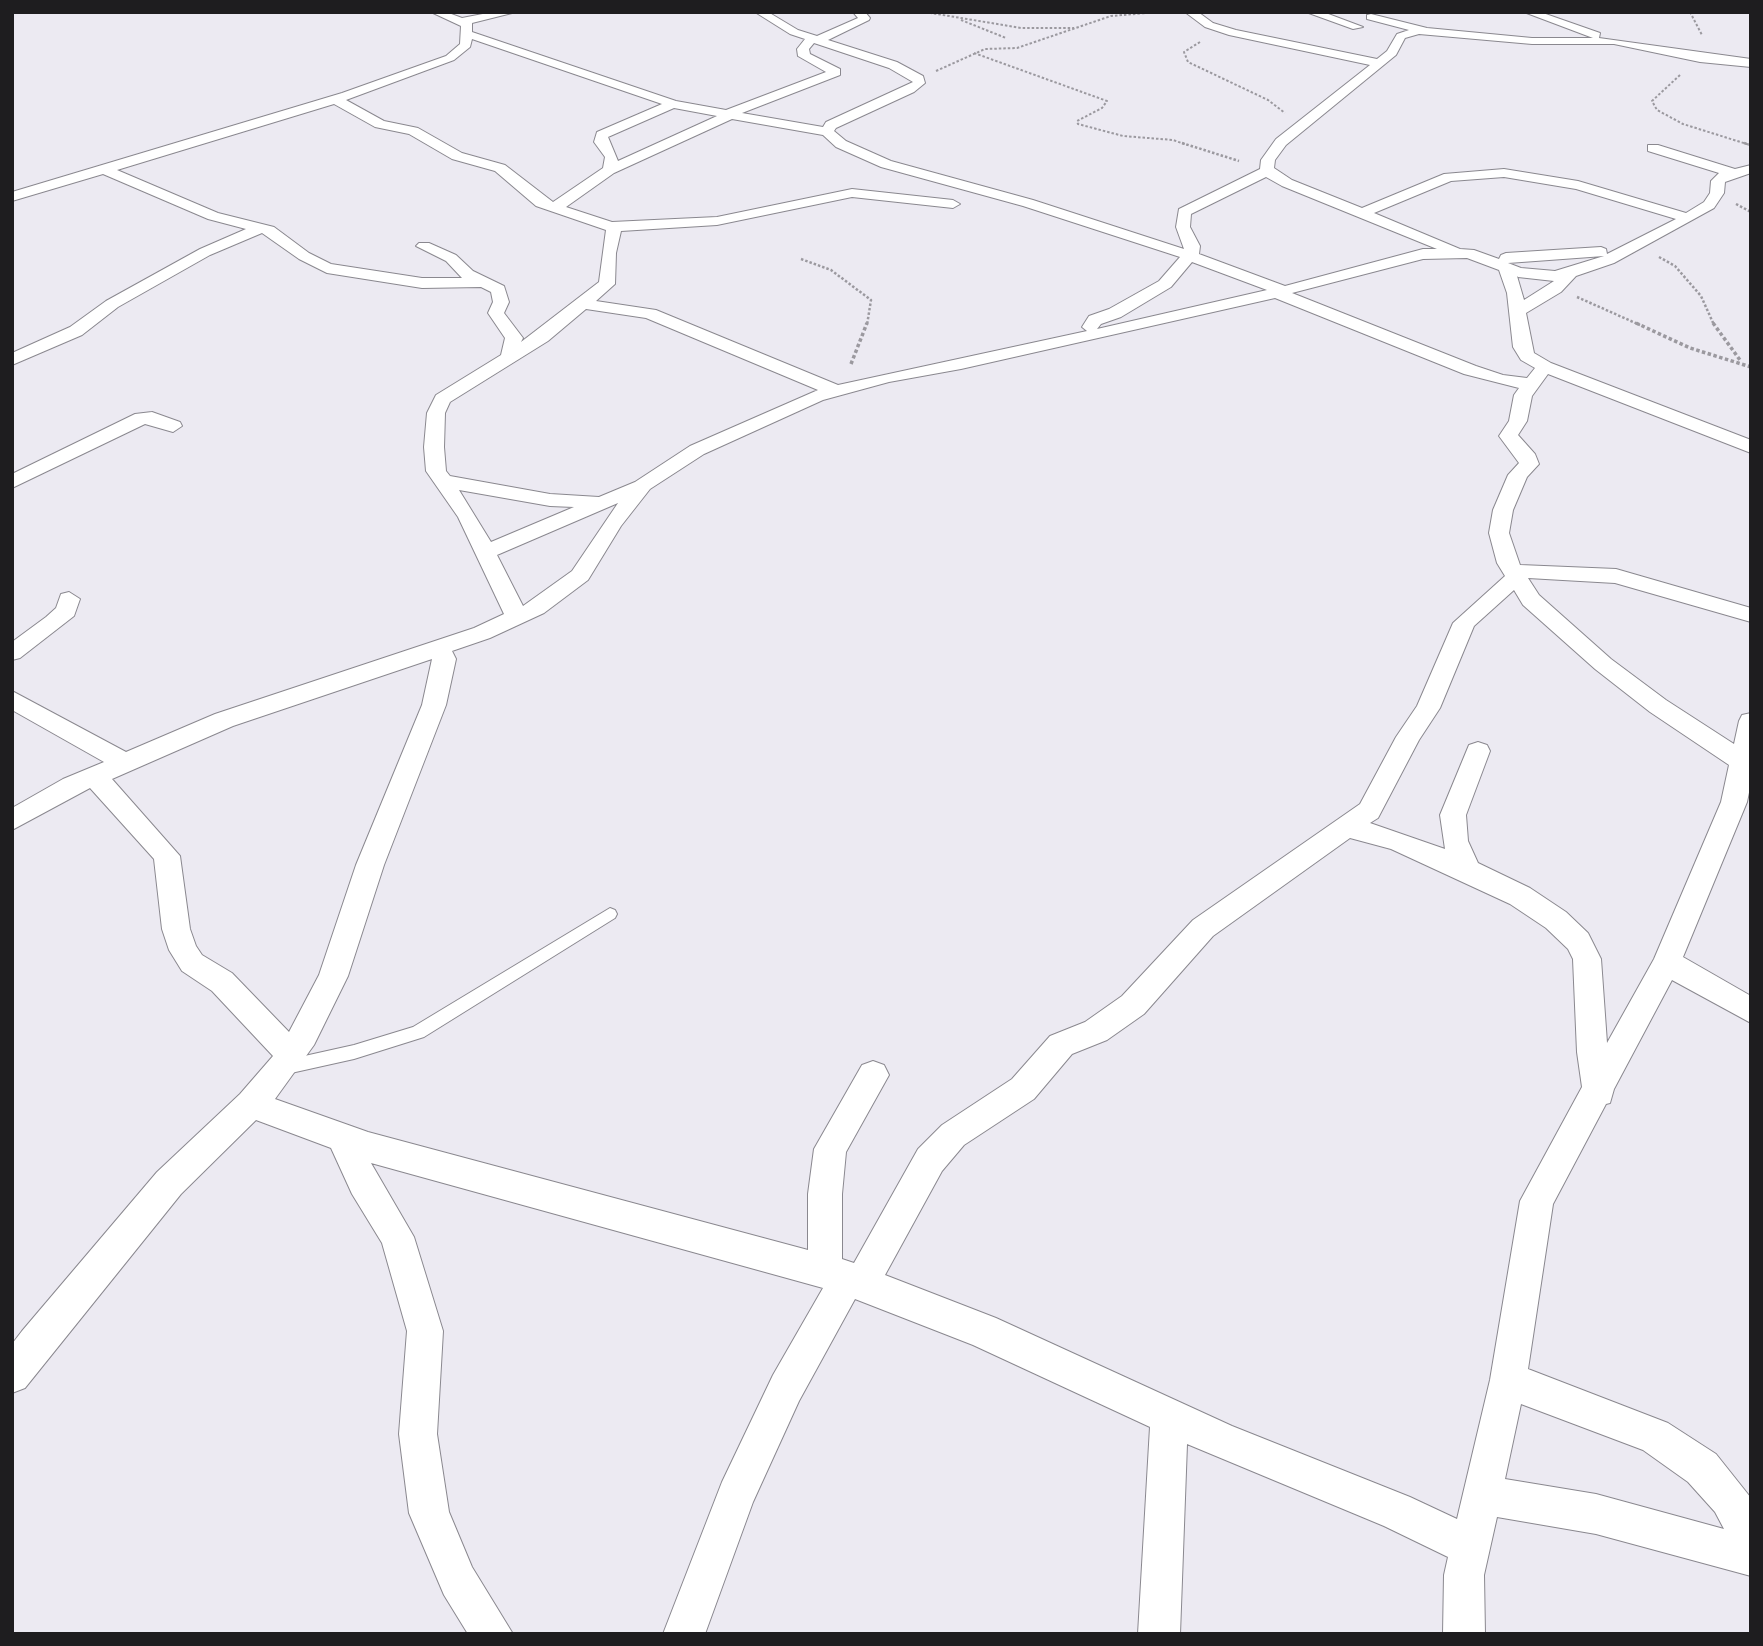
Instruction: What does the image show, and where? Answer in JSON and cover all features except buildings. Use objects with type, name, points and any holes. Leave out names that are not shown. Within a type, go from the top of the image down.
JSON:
[{"type":"street","points":[[436,12],[466,28],[673,104],[827,132],[841,144],[886,164],[1003,197],[1190,256],[1470,370],[1501,380],[1540,376],[1751,447]]},
{"type":"street","points":[[466,28],[511,12]]},
{"type":"street","points":[[760,12],[778,25],[908,71],[919,79],[919,83],[910,89],[840,120],[827,132]]},
{"type":"street","points":[[554,208],[609,170],[730,113],[836,72],[804,56],[803,49],[815,39],[842,30],[865,18],[858,12]]},
{"type":"street","points":[[1190,12],[1222,29],[1380,62]]},
{"type":"street","points":[[1311,12],[1332,18],[1355,31],[1373,16]]},
{"type":"street","points":[[1529,12],[1614,41],[1689,56],[1751,63]]},
{"type":"street","points":[[1332,18],[1373,16],[1425,32]]},
{"type":"street","points":[[12,197],[336,100],[450,58],[466,45],[466,28]]},
{"type":"street","points":[[842,30],[869,51],[871,58]]},
{"type":"street","points":[[1268,170],[1268,160],[1297,127],[1380,62],[1403,34],[1425,32],[1523,41],[1614,41]]},
{"type":"street","points":[[1501,53],[1514,49],[1523,41]]},
{"type":"street","points":[[1398,43],[1419,45]]},
{"type":"street","points":[[336,100],[380,124],[412,131],[457,156],[500,168],[512,177],[517,185],[554,208],[611,227],[718,221],[852,192],[953,204],[1003,197]]},
{"type":"street","points":[[609,170],[612,157],[601,142],[602,135],[673,104]]},
{"type":"street","points":[[1653,148],[1743,171]]},
{"type":"street","points":[[106,170],[213,216],[260,228],[288,242],[304,256],[340,271],[422,283],[482,282]]},
{"type":"street","points":[[1268,170],[1287,183],[1455,251],[1537,275],[1588,269],[1634,247],[1709,205],[1717,194],[1717,181],[1723,176],[1743,171]]},
{"type":"street","points":[[1130,236],[1182,216],[1187,209],[1218,198],[1236,184],[1268,170]]},
{"type":"street","points":[[1362,213],[1449,177],[1504,173],[1578,185],[1688,218]]},
{"type":"street","points":[[929,218],[953,204]]},
{"type":"street","points":[[1087,335],[1095,320],[1115,313],[1165,284],[1190,256],[1192,246],[1183,227],[1182,216]]},
{"type":"street","points":[[517,617],[468,517],[436,471],[436,413],[442,399],[542,337],[586,304],[607,284],[608,253],[615,233],[611,227]]},
{"type":"street","points":[[12,360],[75,331],[125,296],[205,252],[260,228]]},
{"type":"street","points":[[425,246],[451,258],[467,274],[498,289],[501,295],[496,313],[514,338],[509,356]]},
{"type":"street","points":[[1483,258],[1634,247]]},
{"type":"street","points":[[484,553],[643,485],[697,450],[832,389],[1281,292],[1423,254],[1455,251]]},
{"type":"street","points":[[1506,268],[1516,293],[1522,347],[1540,376]]},
{"type":"street","points":[[1517,311],[1555,289],[1570,273]]},
{"type":"street","points":[[586,304],[650,314],[719,345],[832,389]]},
{"type":"street","points":[[1540,376],[1523,395],[1518,421],[1508,436],[1528,458],[1530,464],[1518,475],[1510,490],[1499,533],[1515,574],[1531,600],[1603,664],[1658,706],[1742,761]]},
{"type":"street","points":[[12,482],[142,418],[152,418],[173,426]]},
{"type":"street","points":[[442,481],[550,500],[600,502]]},
{"type":"street","points":[[12,820],[94,776],[224,720],[439,648],[536,608],[580,575],[612,523],[643,485]]},
{"type":"street","points":[[684,1634],[736,1496],[786,1388],[844,1278],[930,1160],[953,1135],[1023,1089],[1061,1045],[1096,1031],[1133,1005],[1203,928],[1369,811],[1408,737],[1428,708],[1464,623],[1515,574],[1616,576],[1751,615]]},
{"type":"street","points":[[12,653],[66,611],[69,599]]},
{"type":"street","points":[[12,1376],[35,1344],[169,1183],[251,1104],[286,1061],[333,975],[370,865],[434,705],[444,659],[439,648]]},
{"type":"street","points":[[12,699],[125,763]]},
{"type":"street","points":[[1464,1634],[1464,1576],[1508,1380],[1537,1201],[1599,1093],[1667,962],[1734,802],[1751,721]]},
{"type":"street","points":[[1468,870],[1455,841],[1453,815],[1478,751]]},
{"type":"street","points":[[94,776],[167,856],[176,929],[183,950],[192,962],[222,982],[286,1061]]},
{"type":"street","points":[[1347,827],[1398,841],[1468,870],[1520,896],[1556,920],[1578,941],[1587,959],[1592,1052],[1599,1093]]},
{"type":"street","points":[[1667,962],[1751,1011]]},
{"type":"street","points":[[844,1278],[824,1207],[830,1149],[873,1075]]},
{"type":"street","points":[[251,1104],[342,1138],[844,1278],[983,1331],[1169,1416],[1396,1511],[1471,1547]]},
{"type":"street","points":[[342,1138],[364,1183],[397,1237],[425,1331],[418,1434],[429,1513],[458,1581],[492,1634]]},
{"type":"street","points":[[1483,1495],[1596,1514],[1750,1556],[1743,1522],[1729,1498],[1702,1468],[1655,1436],[1508,1380]]},
{"type":"street","points":[[1159,1634],[1169,1416]]},
{"type":"lane","points":[[286,1061],[354,1052],[418,1032],[610,914]]},
{"type":"path","points":[[925,12],[1021,28],[1078,27]]},
{"type":"path","points":[[919,79],[990,48],[1017,48],[1111,16],[1158,12]]},
{"type":"path","points":[[958,18],[971,26],[1006,38]]},
{"type":"path","points":[[1222,29],[1188,48],[1184,57],[1220,80],[1268,100],[1297,127]]},
{"type":"path","points":[[974,53],[1107,101],[1102,108],[1077,121],[1078,124],[1123,136],[1173,140],[1268,170]]},
{"type":"path","points":[[1689,56],[1686,69],[1654,98],[1657,110],[1683,124],[1751,145]]},
{"type":"path","points":[[1634,247],[1675,266],[1701,296],[1717,332],[1741,361]]},
{"type":"path","points":[[802,259],[831,270],[871,300],[867,326],[856,355],[832,389]]},
{"type":"path","points":[[1555,289],[1690,348],[1741,361],[1751,367]]}]
